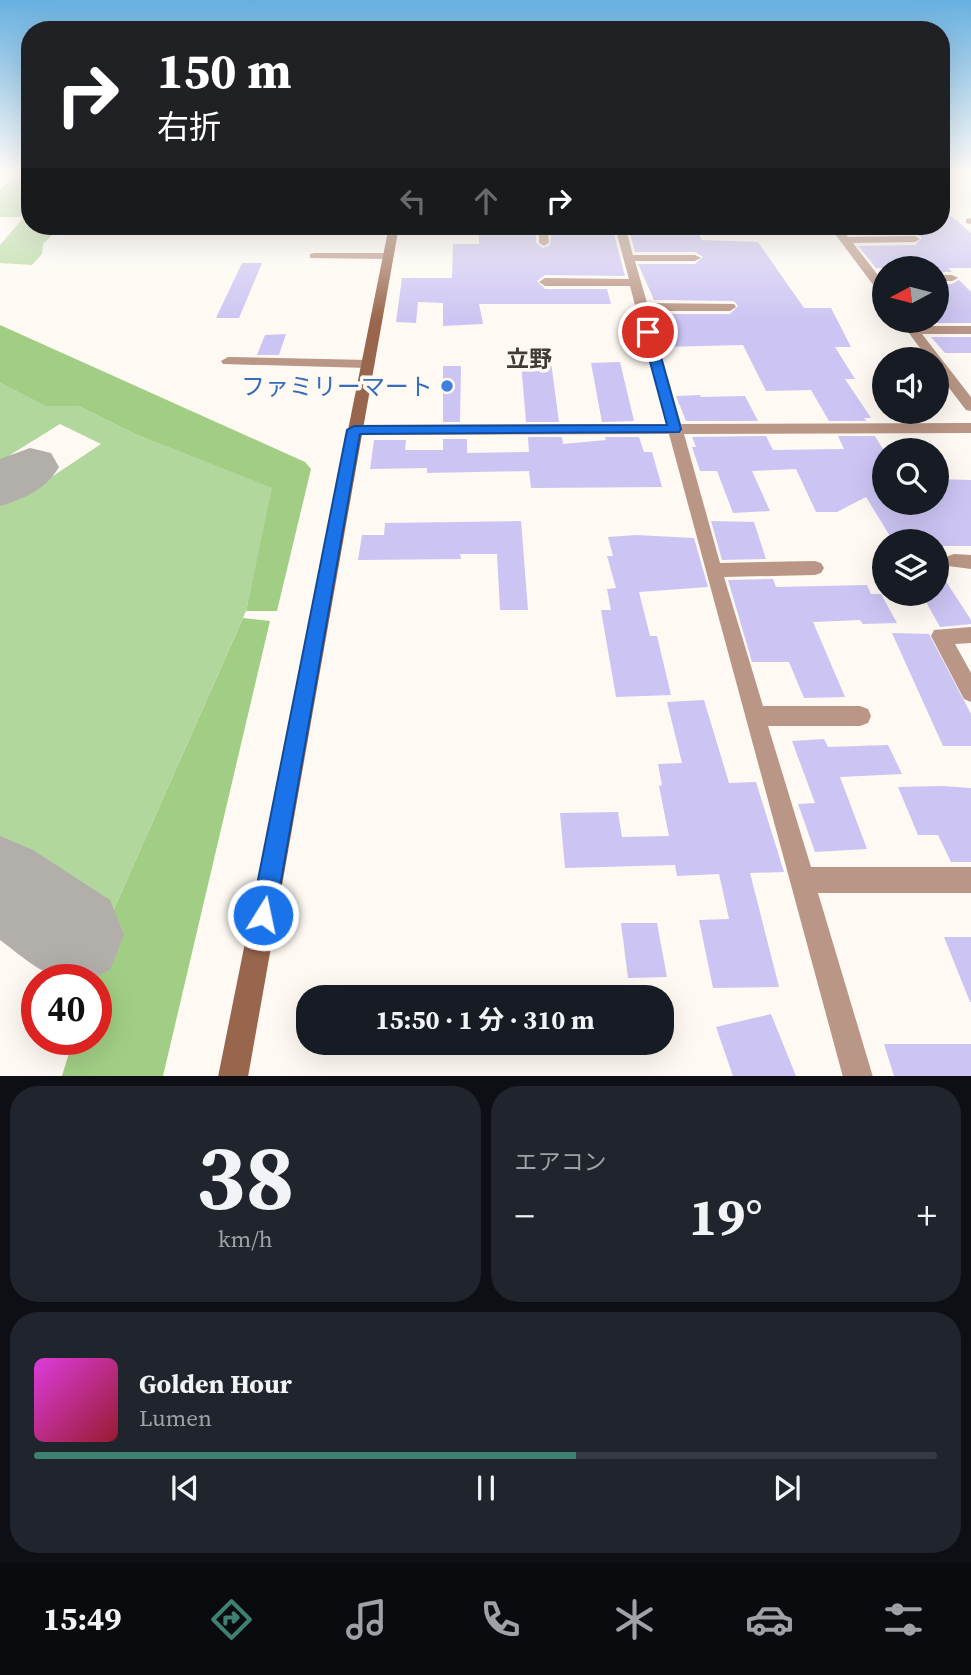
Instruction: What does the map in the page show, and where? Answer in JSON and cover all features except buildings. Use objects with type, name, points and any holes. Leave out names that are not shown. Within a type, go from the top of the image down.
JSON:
[{"type":"street","points":[[233,1076],[392,235]]},
{"type":"street","points":[[543,235],[544,243]]},
{"type":"street","points":[[622,235],[713,570],[858,1076]]},
{"type":"street","points":[[841,235],[872,270]]},
{"type":"street","points":[[845,240],[915,239]]},
{"type":"street","points":[[314,256],[388,256]]},
{"type":"street","points":[[628,258],[695,258]]},
{"type":"street","points":[[545,282],[635,283]]},
{"type":"street","points":[[642,307],[730,307]]},
{"type":"street","points":[[949,328],[971,330]]},
{"type":"street","points":[[228,361],[368,364]]},
{"type":"street","points":[[949,378],[971,407]]},
{"type":"street","points":[[354,430],[971,428]]},
{"type":"street","points":[[713,570],[815,568]]},
{"type":"street","points":[[971,635],[941,636],[971,693]]},
{"type":"street","points":[[755,716],[860,716]]},
{"type":"street","points":[[803,880],[971,880]]},
{"type":"green space","points":[[20,221],[21,235],[52,235],[43,244],[42,254],[32,265],[0,263],[0,245]]},
{"type":"green space","points":[[0,325],[305,462],[311,469],[277,611],[246,611],[272,488],[137,435],[78,406],[45,406],[0,383]]},
{"type":"green space","points":[[0,383],[45,406],[78,406],[137,435],[273,488],[246,611],[110,918],[0,842],[0,503],[44,474],[50,478],[101,444],[60,424],[10,455],[12,458],[0,466]]},
{"type":"green space","points":[[243,618],[270,621],[163,1076],[62,1076],[68,1055],[112,1055],[112,964],[95,964],[110,918]]},
{"type":"taxiway","points":[[0,486],[30,467]]},
{"type":"taxiway","points":[[0,883],[75,935]]},
{"type":"place","name":"ファミリーマート","points":[[447,386]]},
{"type":"district","name":"立野","points":[[529,359]]},
{"type":"route","points":[[263,915],[354,430],[674,429],[648,332]]}]
